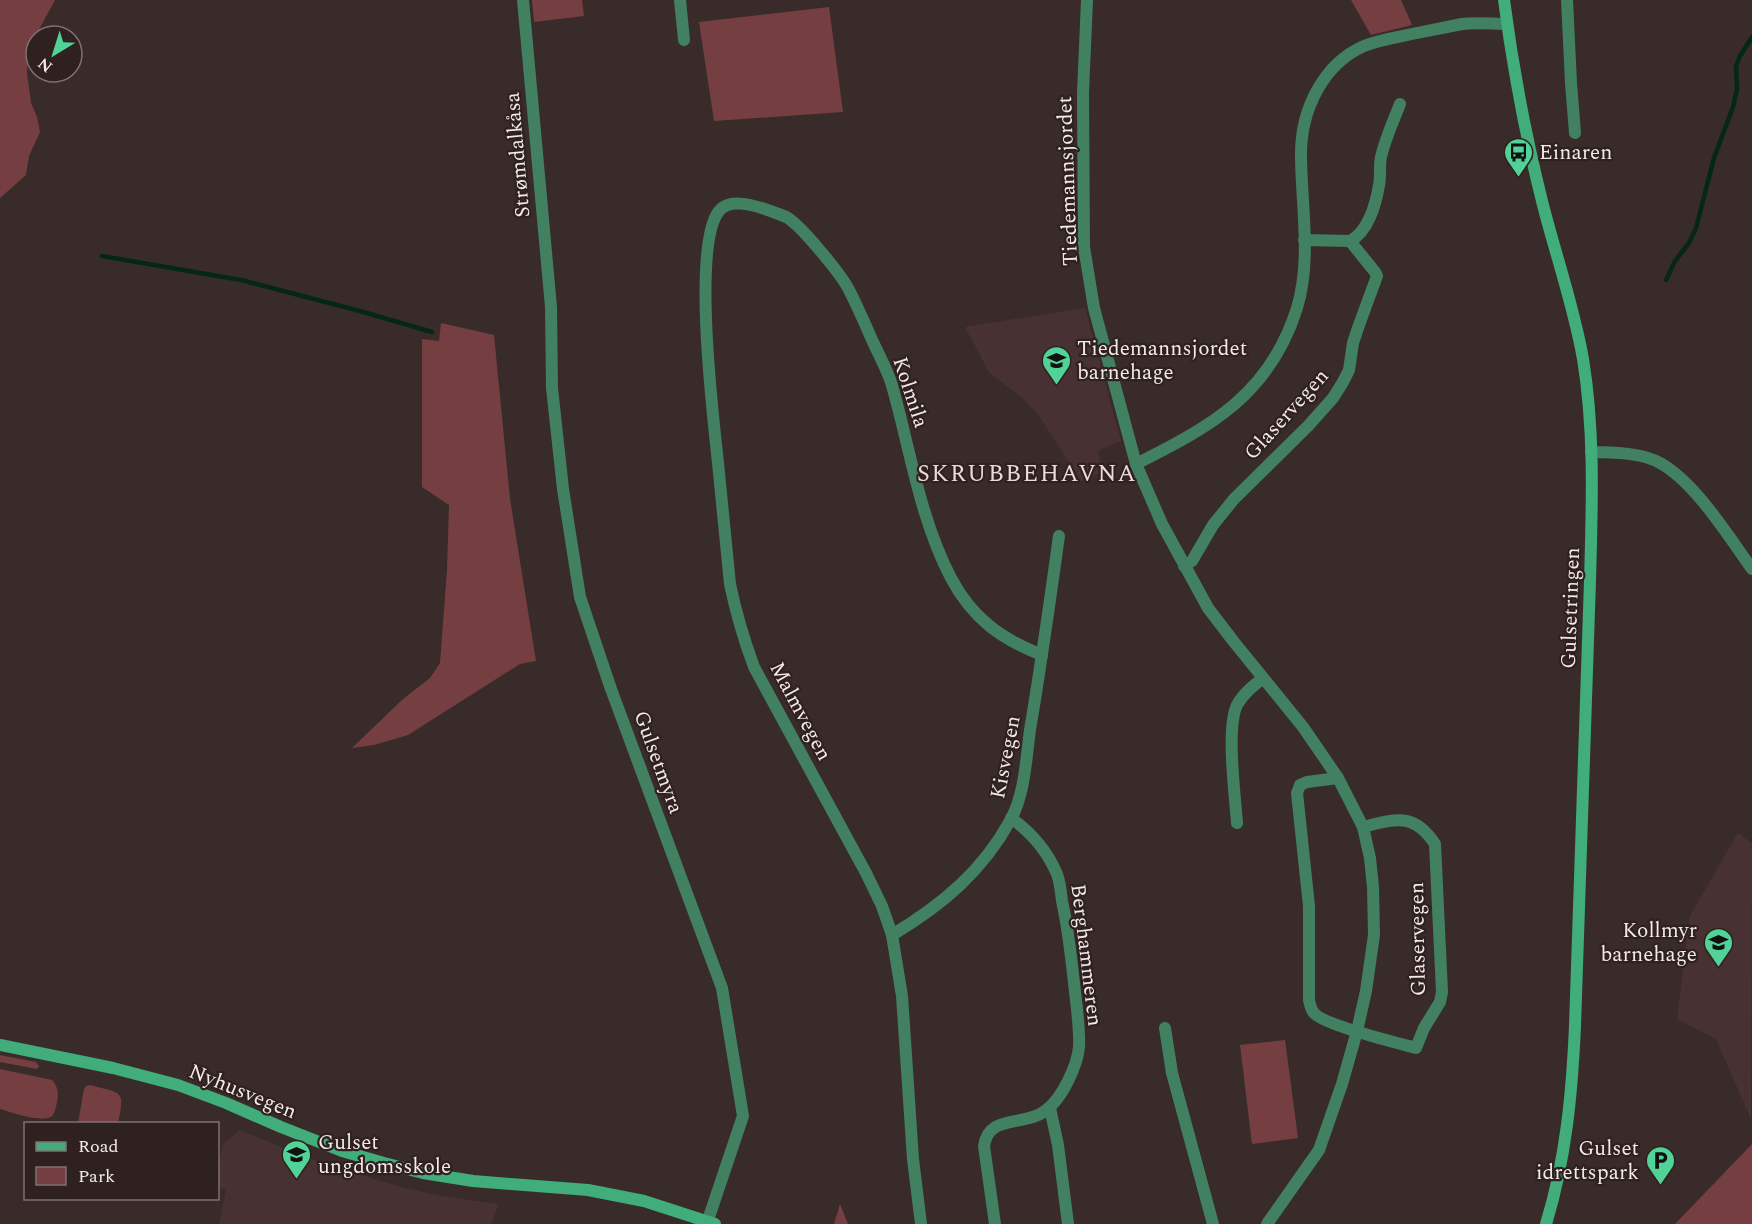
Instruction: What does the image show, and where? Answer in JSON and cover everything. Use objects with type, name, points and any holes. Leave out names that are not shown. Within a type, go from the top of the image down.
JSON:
[{"type":"street","name":"Strømdalkåsa","points":[[523,0],[551,307]]},
{"type":"street","points":[[680,0],[684,40]]},
{"type":"street","name":"Tiedemannsjordet","points":[[1086,0],[1083,93],[1084,247],[1094,308],[1136,464]]},
{"type":"street","name":"Gulsetringen","points":[[1504,0],[1528,136],[1583,357],[1591,452],[1590,592],[1575,1038],[1566,1137],[1560,1174],[1546,1224]]},
{"type":"street","points":[[1567,0],[1575,133]]},
{"type":"street","name":"Glaservegen","points":[[1267,1224],[1319,1150],[1357,1031],[1371,960],[1375,912],[1370,858],[1363,827],[1338,778],[1303,727],[1208,608],[1157,514],[1136,464],[1209,424],[1232,408],[1264,373],[1288,331],[1302,287],[1304,264],[1302,133],[1313,97],[1324,79],[1337,64],[1362,47],[1378,41],[1464,24],[1508,24]]},
{"type":"street","points":[[1304,240],[1350,241],[1358,237],[1374,206],[1380,185],[1384,147],[1400,104]]},
{"type":"street","name":"Kolmila","points":[[725,205],[743,204],[758,207],[787,218],[800,228],[847,286],[890,379],[921,497],[951,578],[965,602],[984,622],[1004,637],[1042,655]]},
{"type":"street","name":"Malmvegen","points":[[725,205],[715,217],[707,251],[707,339],[730,584],[736,613],[754,667],[866,873],[882,906],[892,935],[902,996],[913,1160],[921,1224]]},
{"type":"street","name":"Glaservegen","points":[[1184,566],[1192,561],[1234,498],[1308,426],[1333,398],[1343,382],[1349,370],[1353,343],[1377,276],[1350,241]]},
{"type":"street","name":"Gulsetmyra","points":[[551,307],[552,388],[563,489],[580,597],[611,689],[722,988],[742,1116],[712,1222]]},
{"type":"street","points":[[1591,452],[1633,455],[1660,463],[1686,484],[1702,501],[1752,568]]},
{"type":"street","name":"Kisvegen","points":[[892,935],[941,903],[965,882],[990,851],[1017,806],[1059,536]]},
{"type":"street","points":[[1238,823],[1232,758],[1234,711],[1249,689],[1263,678]]},
{"type":"street","name":"Glaservegen","points":[[1338,778],[1307,782],[1300,785],[1297,793],[1309,906],[1309,1000],[1313,1012],[1320,1018],[1416,1048],[1424,1028],[1440,1002],[1442,992],[1435,844],[1428,834],[1403,819],[1363,827]]},
{"type":"street","name":"Berghammeren","points":[[1011,818],[1036,838],[1047,854],[1058,876],[1068,928],[1079,1046],[1069,1079],[1050,1108]]},
{"type":"street","points":[[1165,1028],[1172,1073],[1214,1224]]},
{"type":"street","name":"Nyhusvegen","points":[[0,1045],[95,1064],[178,1085],[342,1151],[423,1173],[473,1181],[588,1190],[644,1201],[712,1222]]},
{"type":"street","points":[[995,1224],[984,1146],[985,1138],[989,1130],[997,1125],[1023,1121],[1050,1108],[1058,1145],[1068,1224]]},
{"type":"shaded area","name":"Tiedemannsjordet barnehage","points":[[1085,308],[1121,441],[1097,451],[1104,471],[1081,481],[1038,414],[989,372],[965,327]]},
{"type":"shaded area","name":"Kollmyr barnehage","points":[[1738,833],[1752,844],[1751,1119],[1716,1039],[1677,1019],[1690,916]]},
{"type":"shaded area","name":"Gulset ungdomsskole","points":[[240,1130],[308,1158],[400,1187],[441,1196],[498,1204],[492,1224],[219,1224],[226,1190],[219,1187],[219,1162],[223,1144]]},
{"type":"green space","points":[[0,0],[55,0],[42,24],[24,24],[24,84],[28,84],[31,103],[40,132],[29,156],[26,175],[0,198]]},
{"type":"green space","points":[[532,0],[582,0],[584,16],[534,22]]},
{"type":"green space","points":[[1351,0],[1401,0],[1412,25],[1371,35]]},
{"type":"green space","points":[[829,7],[843,112],[714,121],[699,22]]},
{"type":"green space","points":[[441,323],[494,335],[510,499],[536,661],[520,664],[408,735],[374,745],[352,748],[403,699],[430,678],[440,663],[449,505],[422,487],[422,339],[439,341]]},
{"type":"green space","points":[[1285,1040],[1298,1138],[1252,1144],[1240,1045]]},
{"type":"green space","points":[[0,1055],[36,1062],[39,1066],[37,1069],[0,1062]]},
{"type":"green space","points":[[0,1069],[52,1080],[57,1088],[58,1096],[52,1116],[42,1119],[34,1118],[0,1109]]},
{"type":"green space","points":[[90,1085],[119,1094],[121,1104],[118,1122],[78,1122],[86,1086]]},
{"type":"green space","points":[[1752,1144],[1752,1224],[1675,1224],[1676,1223]]},
{"type":"green space","points":[[840,1204],[848,1224],[834,1224]]},
{"type":"waterway","points":[[1666,280],[1696,228],[1714,158],[1733,107],[1737,89],[1736,66],[1752,37]]},
{"type":"waterway","points":[[102,256],[241,280],[432,332]]},
{"type":"place","name":"Einaren","points":[[1518,178]]},
{"type":"place","name":"Tiedemannsjordet barnehage","points":[[1056,386]]},
{"type":"place","name":"Kollmyr barnehage","points":[[1718,968]]},
{"type":"place","name":"Gulset ungdomsskole","points":[[297,1180]]},
{"type":"place","name":"Gulset idrettspark","points":[[1660,1186]]},
{"type":"district","name":"SKRUBBEHAVNA","points":[[1027,473]]}]
